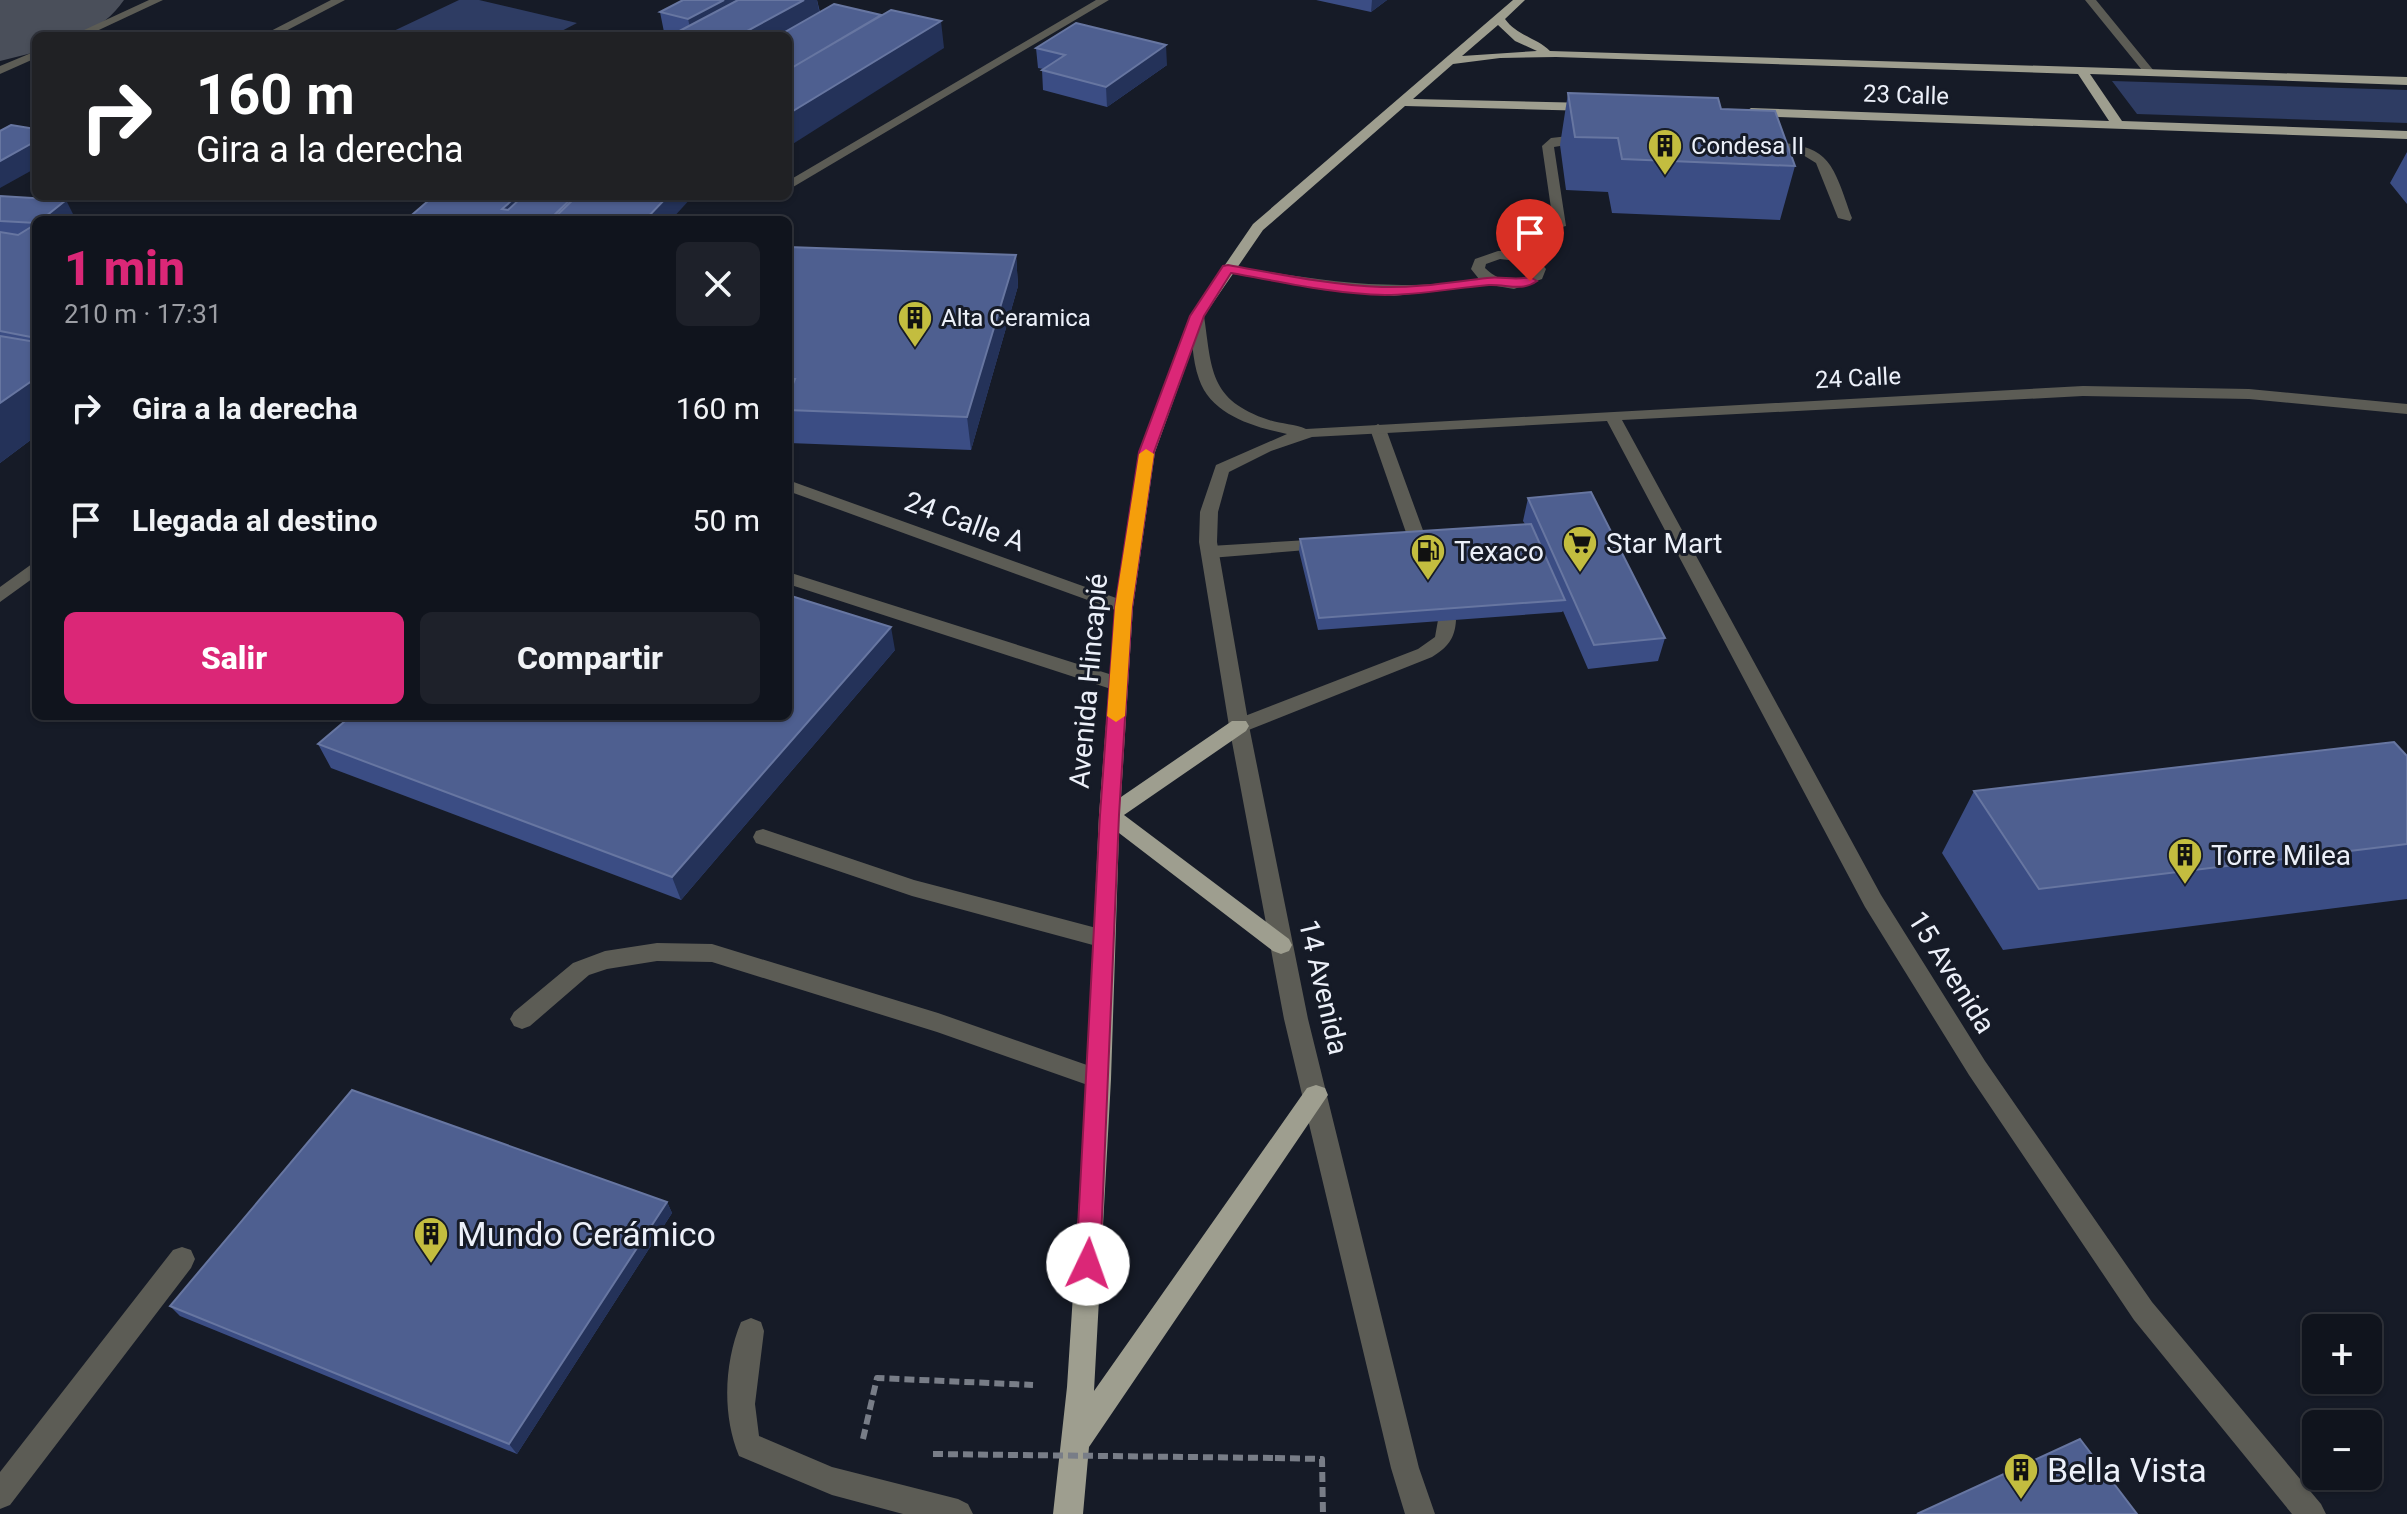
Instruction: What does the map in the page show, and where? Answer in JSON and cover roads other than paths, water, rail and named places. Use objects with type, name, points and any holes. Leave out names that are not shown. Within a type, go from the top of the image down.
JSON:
[{"type":"main road","name":"Avenida Hincapié","points":[[1068,1514],[1081,1387],[1118,684],[1124,607],[1147,452],[1197,316],[1258,227],[1520,0]]},
{"type":"main road","points":[[1499,18],[1519,38],[1556,54]]},
{"type":"main road","name":"23 Calle","points":[[1449,61],[1500,55],[1556,54],[2407,81]]},
{"type":"main road","points":[[2081,70],[2117,123]]},
{"type":"main road","points":[[1403,102],[1605,108]]},
{"type":"main road","name":"23 Calle","points":[[1729,111],[2407,135]]},
{"type":"main road","points":[[1239,726],[1109,815],[1281,945]]},
{"type":"main road","points":[[1077,1442],[1316,1095]]},
{"type":"street","points":[[86,32],[158,0]]},
{"type":"street","points":[[275,32],[340,0]]},
{"type":"street","points":[[792,184],[1104,0]]},
{"type":"street","points":[[2090,0],[2150,73]]},
{"type":"street","points":[[0,70],[32,56]]},
{"type":"street","points":[[1559,226],[1548,146],[1555,141],[1598,138],[1589,107]]},
{"type":"street","points":[[1743,144],[1789,146],[1813,151],[1825,161],[1845,218]]},
{"type":"street","points":[[1228,269],[1330,287],[1384,291],[1429,290],[1492,281]]},
{"type":"street","name":"24 Calle","points":[[1197,316],[1208,384],[1227,406],[1282,429],[1312,432],[2115,391],[2249,394],[2407,409]]},
{"type":"street","name":"15 Avenida","points":[[1612,416],[1873,901],[1977,1068],[2143,1311],[2311,1514]]},
{"type":"street","points":[[1378,429],[1413,540]]},
{"type":"street","name":"24 Calle","points":[[1222,469],[1257,449],[1312,432]]},
{"type":"street","name":"14 Avenida","points":[[1222,469],[1209,512],[1210,552],[1239,726],[1281,945],[1405,1468],[1420,1514]]},
{"type":"street","name":"24 Calle A","points":[[792,486],[1124,607]]},
{"type":"street","points":[[1210,552],[1343,542]]},
{"type":"street","points":[[0,596],[32,570]]},
{"type":"street","points":[[792,579],[1118,684]]},
{"type":"street","points":[[1239,726],[1425,653],[1443,643],[1447,620]]},
{"type":"street","points":[[763,837],[912,888],[1104,939]]},
{"type":"street","points":[[522,1019],[581,969],[605,960],[657,952],[712,953],[938,1023],[1099,1079]]},
{"type":"street","points":[[0,1495],[182,1259]]},
{"type":"street","points":[[751,1331],[740,1412],[742,1431],[749,1446],[832,1481],[958,1514]]},
{"type":"place","name":"Condesa II","points":[[1665,177]]},
{"type":"place","name":"Alta Ceramica","points":[[915,349]]},
{"type":"place","name":"Star Mart","points":[[1580,574]]},
{"type":"place","name":"Texaco","points":[[1428,582]]},
{"type":"place","name":"Torre Milea","points":[[2185,886]]},
{"type":"place","name":"Mundo Cerámico","points":[[431,1265]]},
{"type":"place","name":"Bella Vista","points":[[2021,1501]]}]
